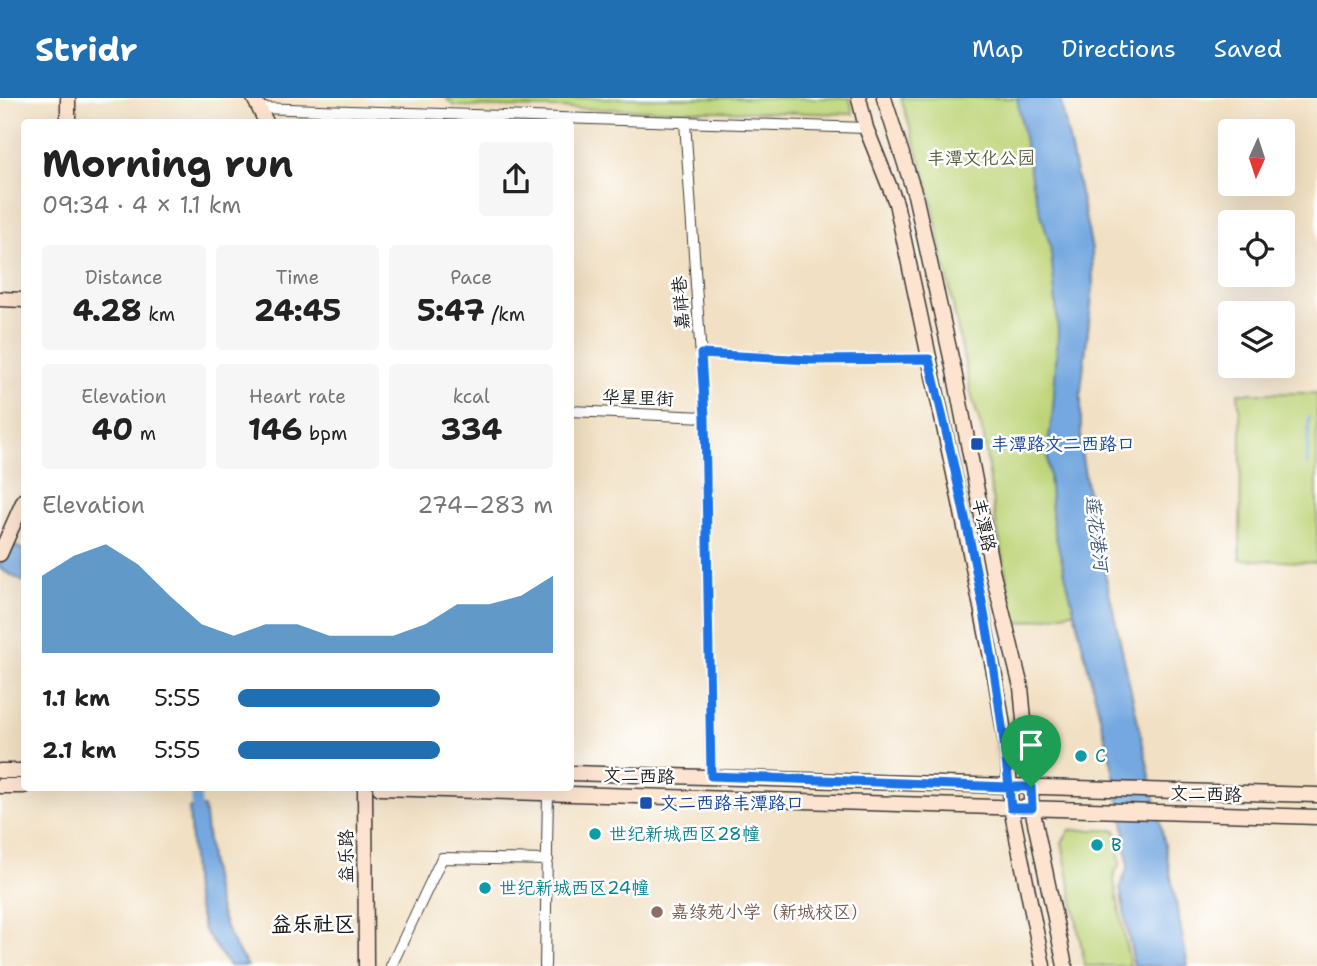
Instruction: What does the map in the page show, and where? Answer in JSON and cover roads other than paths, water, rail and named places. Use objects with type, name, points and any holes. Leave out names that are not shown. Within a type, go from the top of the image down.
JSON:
[{"type":"main road","points":[[68,98],[68,119]]},
{"type":"main road","name":"丰潭路","points":[[859,98],[866,128],[895,203],[929,359],[996,682],[1008,757],[1011,808],[1043,966]]},
{"type":"main road","name":"丰潭路","points":[[884,98],[915,195],[954,370],[993,574],[1021,687],[1032,808],[1065,966]]},
{"type":"main road","points":[[256,103],[264,119]]},
{"type":"main road","points":[[0,299],[21,300]]},
{"type":"main road","points":[[0,554],[21,507]]},
{"type":"main road","points":[[0,771],[21,771]]},
{"type":"main road","name":"文二西路","points":[[574,773],[1317,796]]},
{"type":"main road","points":[[0,786],[21,786]]},
{"type":"main road","name":"益乐路","points":[[365,791],[366,966]]},
{"type":"main road","name":"文二西路","points":[[506,791],[1317,817]]},
{"type":"street","points":[[256,103],[866,128]]},
{"type":"street","name":"嘉祥巷","points":[[685,122],[705,417],[711,776]]},
{"type":"street","points":[[701,354],[811,360],[929,359]]},
{"type":"street","name":"华星里街","points":[[574,411],[705,417]]},
{"type":"street","points":[[545,966],[548,792]]},
{"type":"street","points":[[391,966],[442,858],[548,860]]},
{"type":"water","points":[[1017,98],[1060,98],[1092,249],[1093,288],[1081,390],[1081,451],[1090,506],[1162,830],[1188,966],[1134,966],[1120,888],[1128,866],[1124,827],[1112,765],[1053,525],[1047,450],[1053,410],[1058,331],[1056,304],[1050,245],[1032,183]]},
{"type":"water","points":[[0,540],[21,549],[21,580],[0,569]]},
{"type":"water","points":[[204,807],[220,911],[236,948],[248,966],[229,966],[204,930],[194,893],[189,808]]},
{"type":"waterway","points":[[1307,464],[1309,417]]},
{"type":"waterway","points":[[196,791],[197,818]]},
{"type":"place","name":"丰潭路文二西路口","points":[[977,444]]},
{"type":"place","name":"C","points":[[1081,756]]},
{"type":"place","name":"文二西路丰潭路口","points":[[646,803]]},
{"type":"place","name":"世纪新城西区28幢","points":[[595,834]]},
{"type":"place","name":"B","points":[[1097,845]]},
{"type":"place","name":"世纪新城西区24幢","points":[[485,888]]},
{"type":"place","name":"嘉绿苑小学（新城校区）","points":[[657,912]]},
{"type":"district","name":"益乐社区","points":[[313,924]]},
{"type":"park label","name":"丰潭文化公园","points":[[981,158]]},
{"type":"water label","name":"莲花港河","points":[[1097,533]]}]
